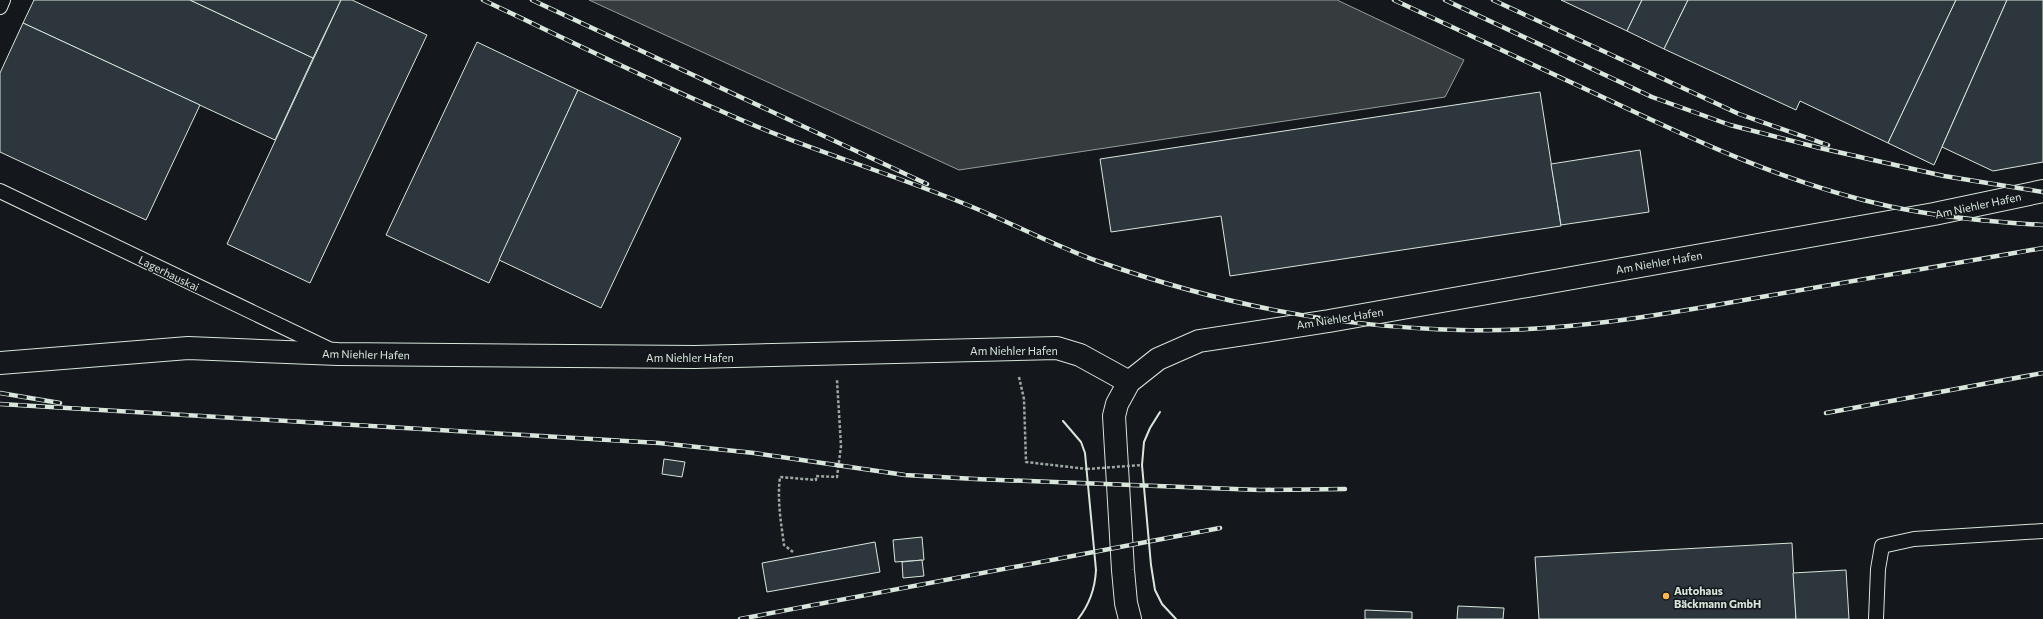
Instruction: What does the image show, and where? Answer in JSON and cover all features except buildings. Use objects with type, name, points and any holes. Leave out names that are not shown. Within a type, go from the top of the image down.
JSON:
[{"type":"street","name":"Am Niehler Hafen","points":[[0,363],[188,348],[338,354],[687,357],[835,355],[1057,348],[1080,355],[1129,382],[1158,359],[1199,341],[1330,321],[1934,214],[2043,191]]},
{"type":"street","points":[[1129,382],[1117,404],[1114,416],[1123,570],[1126,603],[1130,619]]},
{"type":"lane","points":[[0,7],[3,0]]},
{"type":"lane","name":"Lagerhauskai","points":[[0,192],[338,354]]},
{"type":"lane","points":[[1876,619],[1878,568],[1882,546],[1914,539],[2043,531]]},
{"type":"path","points":[[1012,349],[1024,399],[1026,462],[1087,469],[1142,464]]},
{"type":"path","points":[[793,552],[784,545],[781,531],[778,490],[780,477],[816,480],[816,476],[837,477],[841,446],[835,355]]},
{"type":"shaded area","points":[[589,0],[1337,0],[1464,60],[1445,97],[959,170]]},
{"type":"railway","points":[[483,0],[654,81],[758,127],[982,211],[1083,256],[1189,290],[1277,311],[1367,324],[1413,328],[1498,330],[1574,326],[1686,310],[2043,248]]},
{"type":"railway","points":[[532,0],[927,184]]},
{"type":"railway","points":[[1394,0],[1677,132],[1780,174],[1851,197],[1907,210],[1965,218],[2043,225]]},
{"type":"railway","points":[[1445,0],[1652,97],[1730,125],[1820,148],[1944,176],[2043,192]]},
{"type":"railway","points":[[1493,0],[1739,114],[1828,145]]},
{"type":"railway","points":[[1826,413],[2043,373]]},
{"type":"railway","points":[[0,393],[60,403]]},
{"type":"railway","points":[[0,404],[659,443],[754,453],[905,475],[1260,490],[1345,489]]},
{"type":"railway","points":[[740,619],[1220,528]]},
{"type":"wall","points":[[1160,412],[1150,428],[1144,442],[1142,465],[1151,565],[1155,590],[1162,604],[1176,619]]},
{"type":"wall","points":[[1063,421],[1081,442],[1085,453],[1096,570],[1091,596],[1086,608],[1078,619]]},
{"type":"place","name":"Autohaus Bäckmann GmbH","points":[[1666,596]]}]
